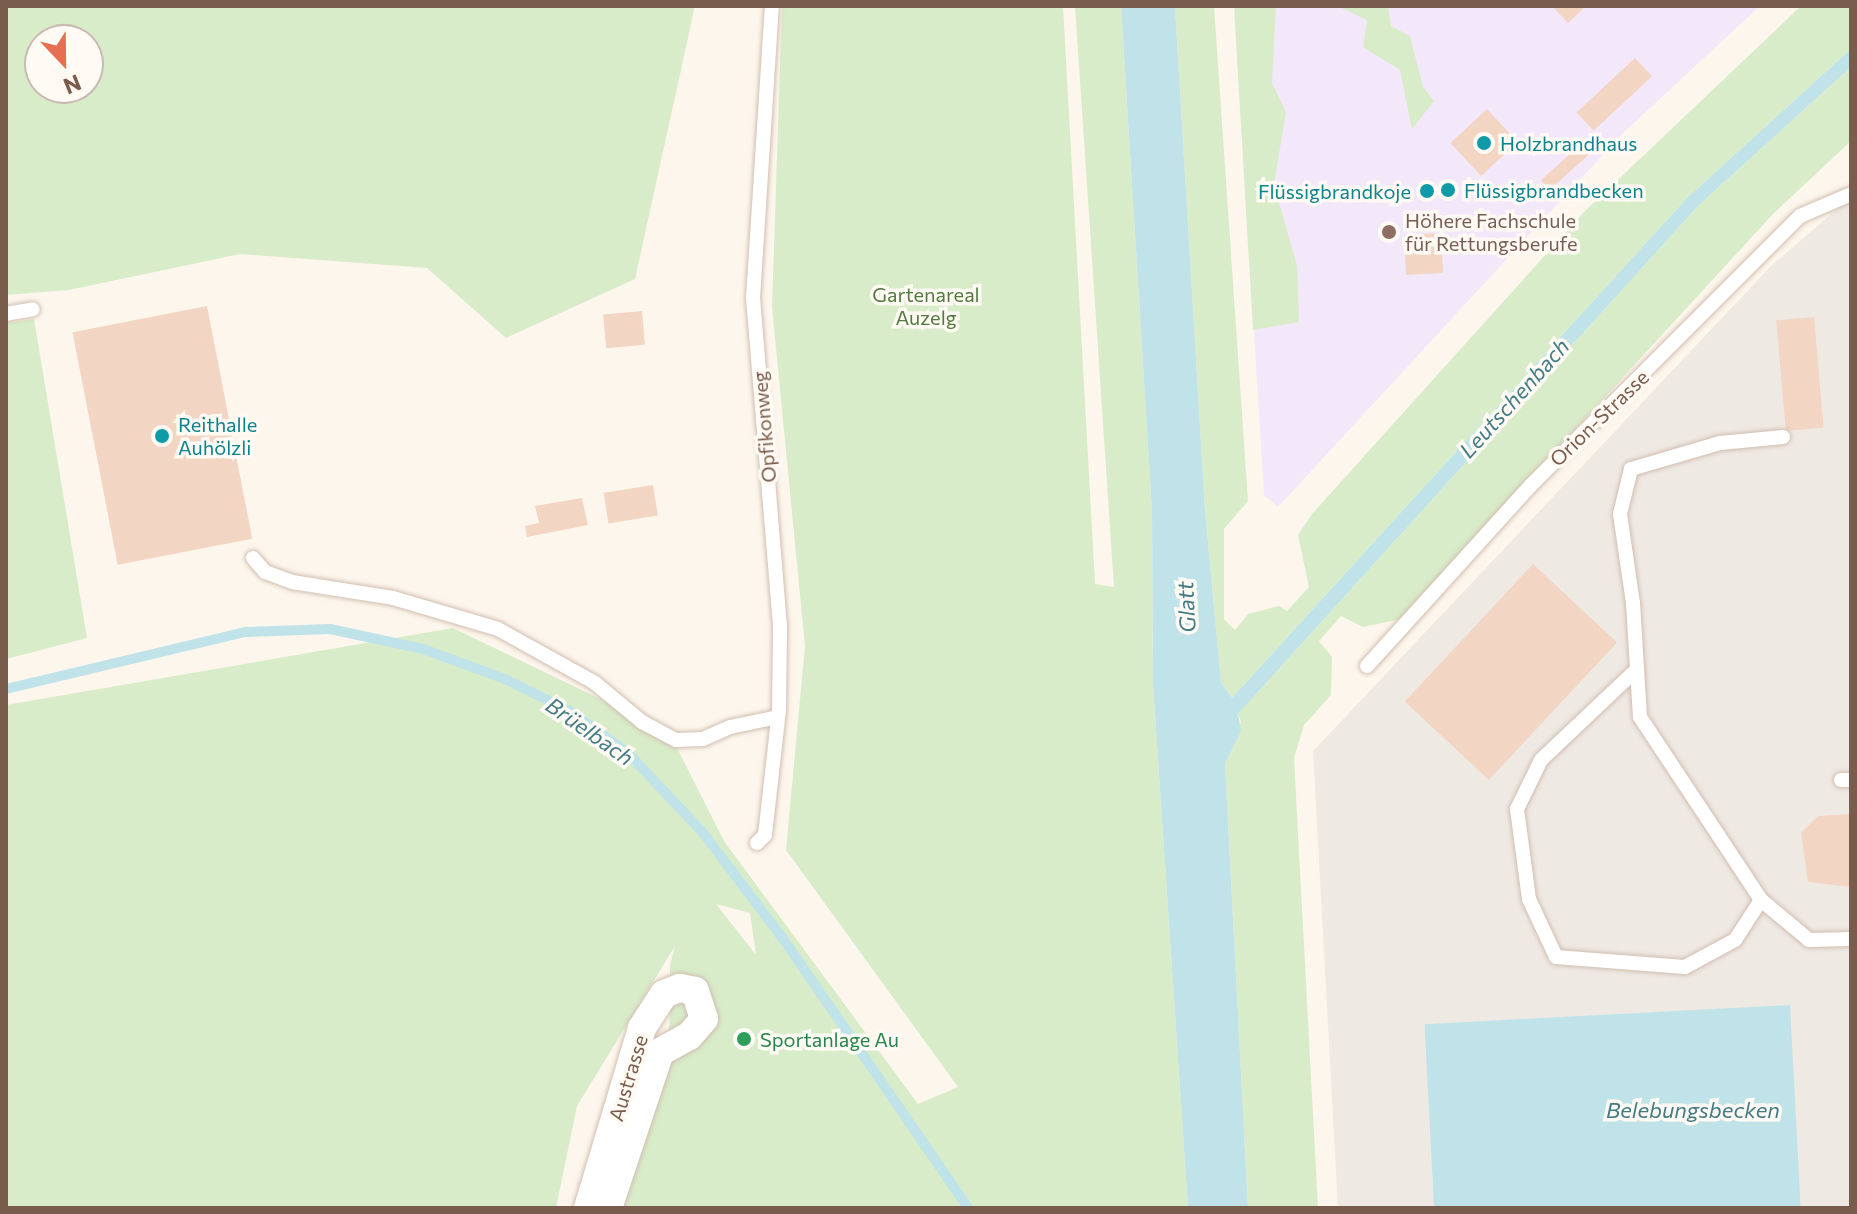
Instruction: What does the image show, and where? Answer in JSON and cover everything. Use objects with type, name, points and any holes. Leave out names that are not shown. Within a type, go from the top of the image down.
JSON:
[{"type":"street","name":"Austrasse","points":[[588,1208],[642,1028],[664,994],[680,988],[695,991],[704,1019],[689,1036],[660,1052],[608,1208]]},
{"type":"lane","name":"Opfikonweg","points":[[757,843],[765,835],[778,717],[780,626],[753,298],[772,6]]},
{"type":"lane","name":"Orion-Strasse","points":[[1367,666],[1531,485],[1800,216],[1851,194]]},
{"type":"lane","points":[[6,314],[33,309]]},
{"type":"lane","points":[[1783,437],[1720,443],[1631,469],[1620,514],[1633,603],[1640,717],[1761,900],[1809,940],[1851,939]]},
{"type":"lane","points":[[253,558],[265,572],[292,582],[393,598],[498,629],[595,683],[642,722],[676,740],[703,739],[778,717]]},
{"type":"lane","points":[[1635,671],[1541,760],[1517,809],[1529,899],[1556,957],[1685,967],[1735,940],[1761,900]]},
{"type":"shaded area","name":"Höhere Fachschule für Rettungsberufe","points":[[1234,6],[1760,6],[1623,133],[1278,507],[1264,495]]},
{"type":"shaded area","points":[[1851,197],[1851,1208],[1338,1208],[1313,751],[1772,265]]},
{"type":"green space","points":[[6,6],[695,6],[635,279],[506,338],[427,268],[240,254],[69,290],[6,295]]},
{"type":"green space","name":"Gartenareal Auzelg","points":[[782,6],[1063,6],[1095,584],[1114,587],[1075,6],[1121,6],[1152,512],[1153,685],[1188,1208],[620,1208],[669,1066],[670,965],[675,946],[577,1106],[556,1208],[6,1208],[6,705],[453,628],[669,732],[724,841],[918,1104],[958,1087],[786,850],[805,646],[772,307]],"holes":[[[716,904],[750,913],[756,955]]]},
{"type":"green space","points":[[1175,6],[1214,6],[1248,501],[1224,529],[1224,619],[1235,630],[1248,614],[1279,606],[1287,611],[1309,587],[1298,535],[1312,514],[1584,212],[1801,6],[1851,6],[1851,49],[1687,198],[1232,698],[1221,682],[1205,510]]},
{"type":"green space","points":[[1234,6],[1276,6],[1272,83],[1286,112],[1274,184],[1297,266],[1299,322],[1253,330]]},
{"type":"green space","points":[[1337,6],[1388,6],[1391,26],[1410,36],[1423,87],[1434,101],[1412,129],[1400,70],[1363,47],[1367,20]]},
{"type":"green space","points":[[1851,67],[1851,141],[1773,214],[1401,619],[1363,627],[1341,616],[1319,641],[1332,657],[1331,695],[1304,725],[1294,758],[1318,1208],[1248,1208],[1225,763],[1241,722],[1238,714],[1699,205]]},
{"type":"green space","points":[[34,319],[87,638],[6,659],[6,323]]},
{"type":"water","points":[[1121,6],[1175,6],[1205,510],[1221,682],[1232,698],[1687,198],[1851,49],[1851,67],[1699,205],[1238,714],[1241,731],[1225,763],[1248,1208],[1188,1208],[1153,685],[1152,512]]},
{"type":"water","name":"Belebungsbecken","points":[[1790,1005],[1801,1208],[1434,1208],[1425,1024]]},
{"type":"building","points":[[1552,6],[1586,6],[1568,23]]},
{"type":"building","points":[[1635,58],[1652,76],[1594,131],[1576,113]]},
{"type":"building","name":"Holzbrandhaus","points":[[1487,109],[1518,142],[1481,176],[1450,143]]},
{"type":"building","points":[[1590,136],[1599,146],[1550,190],[1541,180]]},
{"type":"building","points":[[1441,233],[1443,273],[1406,275],[1404,235]]},
{"type":"building","name":"Reithalle Auhölzli","points":[[207,306],[252,539],[118,565],[73,332]]},
{"type":"building","points":[[642,311],[645,345],[606,348],[603,314]]},
{"type":"building","points":[[1814,317],[1824,428],[1786,431],[1776,320]]},
{"type":"building","points":[[653,485],[658,516],[608,523],[604,493]]},
{"type":"building","points":[[582,498],[588,525],[527,537],[525,526],[539,523],[535,506]]},
{"type":"building","points":[[1533,564],[1617,642],[1489,780],[1405,701]]},
{"type":"building","points":[[1851,814],[1851,887],[1808,882],[1801,833],[1818,816]]},
{"type":"waterway","name":"Brüelbach","points":[[6,689],[246,632],[330,629],[423,649],[505,679],[568,710],[628,753],[703,833],[784,940],[968,1208]]},
{"type":"place","name":"Holzbrandhaus","points":[[1484,143]]},
{"type":"place","name":"Flüssigbrandbecken","points":[[1448,190]]},
{"type":"place","name":"Flüssigbrandkoje","points":[[1427,191]]},
{"type":"place","name":"Höhere Fachschule für Rettungsberufe","points":[[1389,232]]},
{"type":"place","name":"Reithalle Auhölzli","points":[[162,436]]},
{"type":"place","name":"Sportanlage Au","points":[[744,1039]]},
{"type":"water label","name":"Leutschenbach","points":[[1514,398]]},
{"type":"water label","name":"Glatt","points":[[1186,607]]}]
